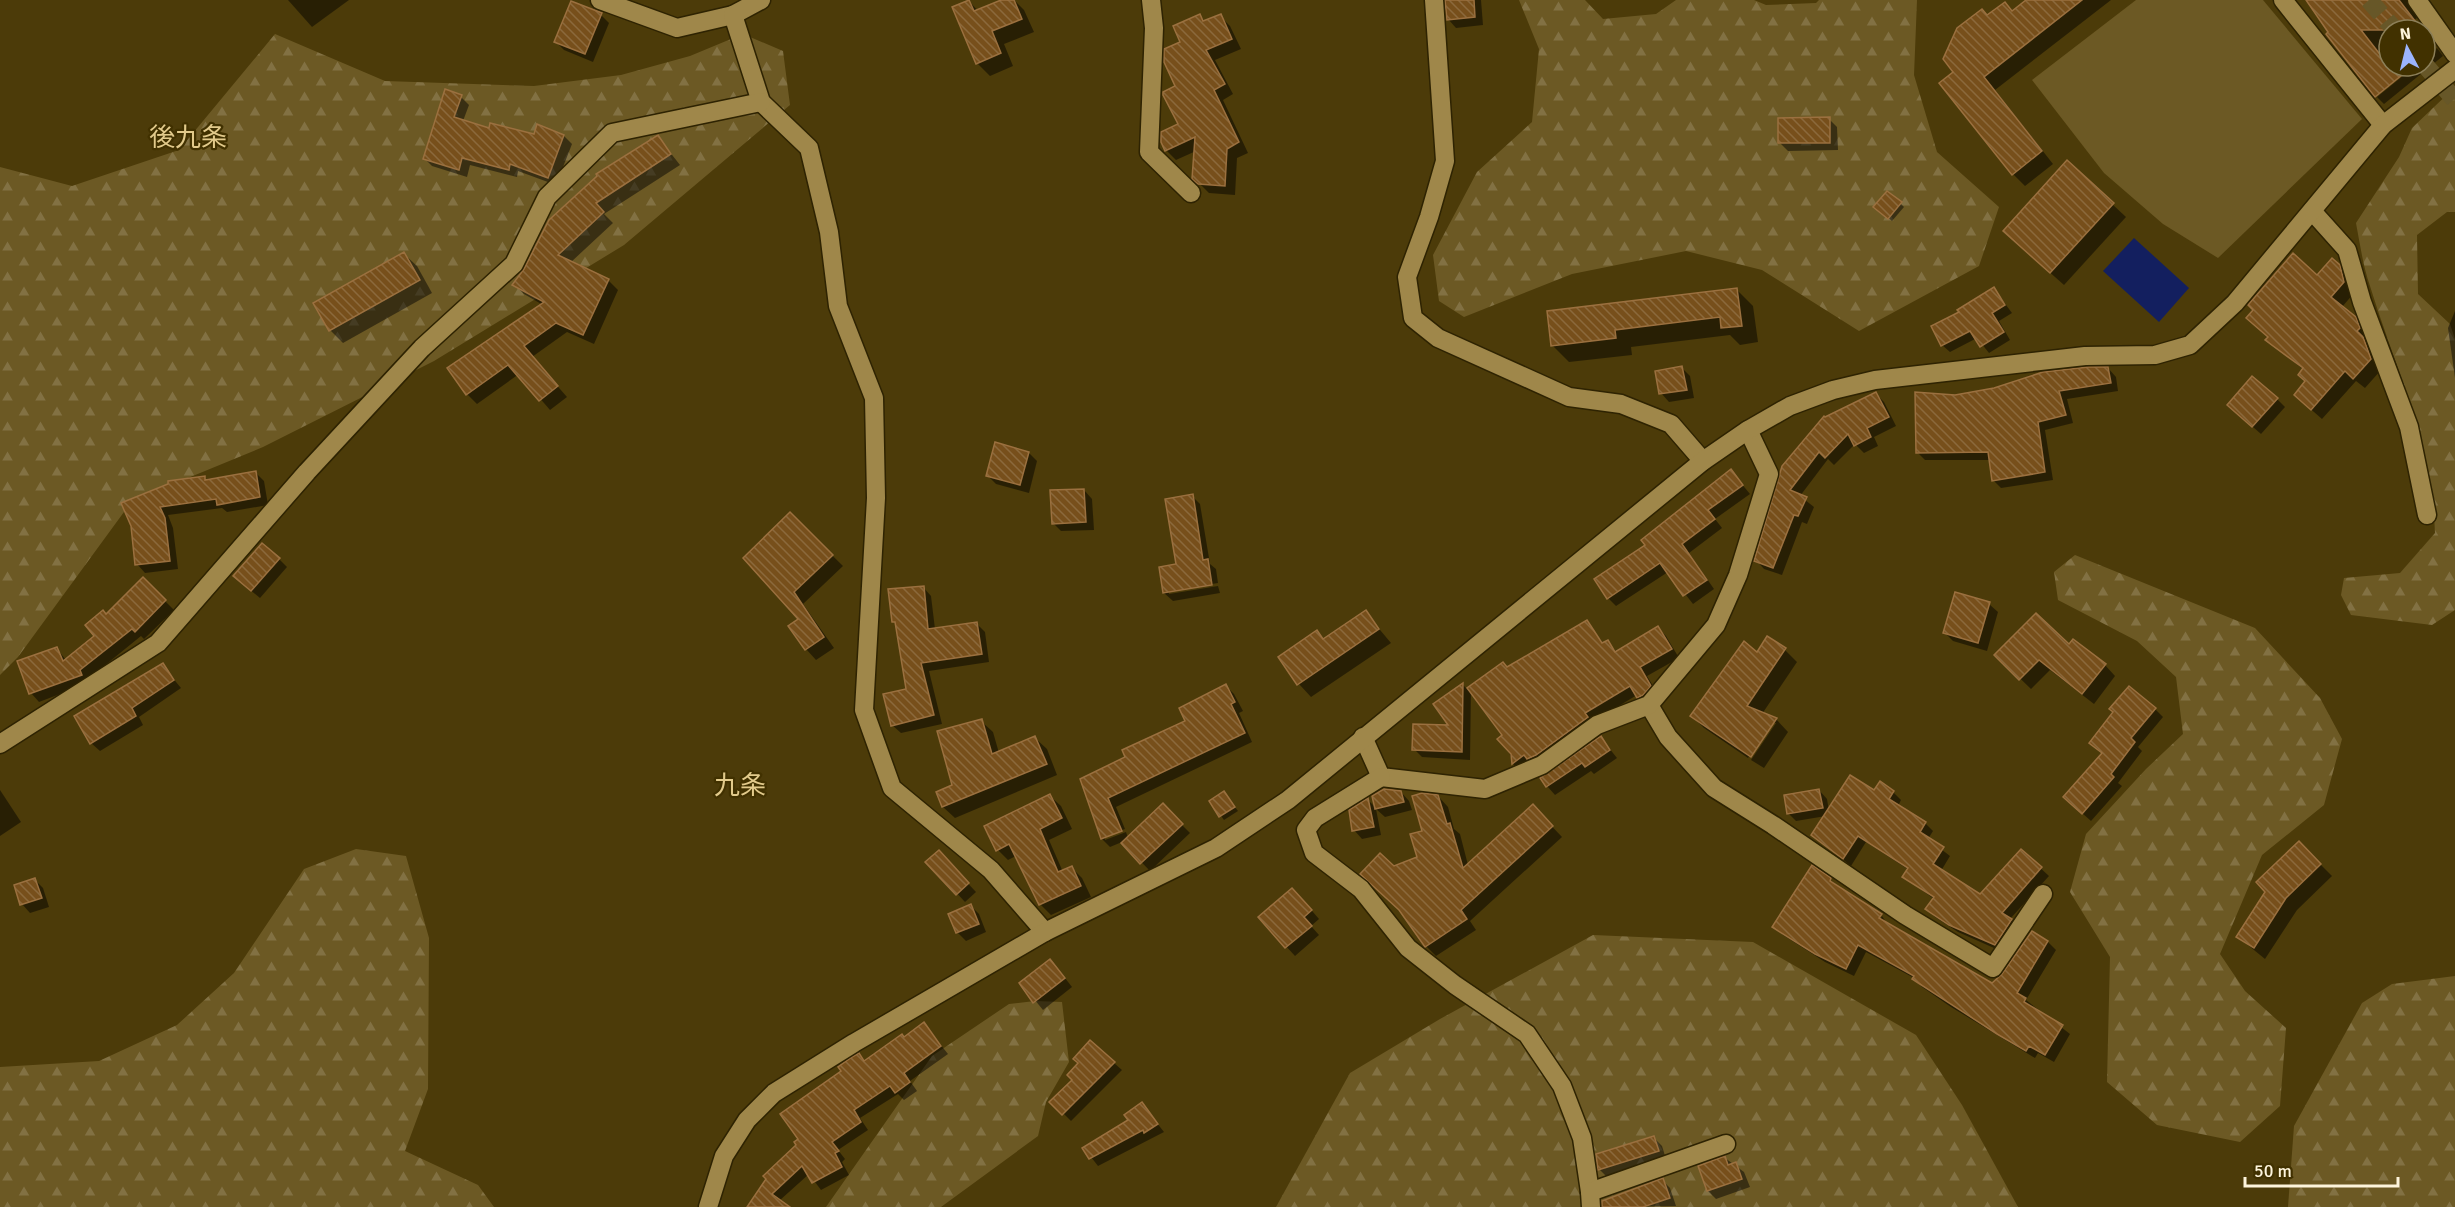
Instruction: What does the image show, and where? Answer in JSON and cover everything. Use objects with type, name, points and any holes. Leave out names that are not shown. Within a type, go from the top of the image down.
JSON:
[{"type":"street","points":[[600,0],[676,28],[732,15],[761,0]]},
{"type":"street","points":[[1151,0],[1154,27],[1149,152],[1191,193]]},
{"type":"street","points":[[1434,0],[1445,161],[1429,217],[1407,277],[1413,318],[1438,338],[1569,397],[1621,404],[1671,424],[1704,461]]},
{"type":"street","points":[[2283,0],[2383,125]]},
{"type":"street","points":[[2417,0],[2455,54]]},
{"type":"street","points":[[732,15],[761,102],[809,148],[829,232],[838,306],[874,398],[876,498],[864,710],[892,788],[991,870],[1045,932]]},
{"type":"street","points":[[708,1207],[724,1156],[747,1120],[774,1093],[854,1042],[1045,932],[1216,848],[1288,800],[1704,461],[1748,430],[1790,406],[1833,390],[1875,380],[2085,356],[2155,355],[2190,345],[2235,303],[2383,125],[2455,69]]},
{"type":"street","points":[[0,744],[158,643],[307,472],[422,348],[513,264],[547,197],[612,133],[761,102]]},
{"type":"street","points":[[2312,211],[2347,250],[2362,302],[2409,428],[2427,515]]},
{"type":"street","points":[[1726,1144],[1591,1200],[1582,1138],[1562,1086],[1527,1034],[1408,948],[1361,889],[1314,853],[1306,830],[1315,818],[1381,777],[1485,789],[1542,765],[1596,725],[1649,705],[1716,625],[1738,575],[1769,474],[1748,430]]},
{"type":"street","points":[[1649,705],[1668,737],[1714,788],[1773,825],[1905,915],[1993,968],[2043,894]]},
{"type":"street","points":[[1363,737],[1381,777]]},
{"type":"green space","points":[[1519,0],[1585,0],[1603,19],[1656,14],[1676,0],[1754,0],[1766,5],[1816,3],[1819,0],[1917,0],[1914,75],[1937,152],[1999,207],[1979,266],[1859,331],[1762,270],[1686,251],[1572,274],[1464,317],[1439,301],[1433,255],[1477,172],[1532,122],[1539,49]]},
{"type":"green space","points":[[2136,0],[2263,0],[2362,119],[2218,258],[2163,224],[2104,173],[2032,80]]},
{"type":"green space","points":[[275,34],[385,81],[534,86],[621,75],[690,56],[743,34],[783,51],[790,105],[624,245],[434,361],[263,447],[132,501],[18,657],[0,675],[0,167],[72,186],[179,150]]},
{"type":"green space","points":[[2455,87],[2455,212],[2447,212],[2417,235],[2418,294],[2450,324],[2455,339],[2455,610],[2432,625],[2351,615],[2341,595],[2344,578],[2400,573],[2435,533],[2427,468],[2420,437],[2368,278],[2356,223],[2399,157],[2412,128]]},
{"type":"green space","points":[[2075,555],[2255,628],[2320,698],[2342,739],[2324,805],[2262,855],[2220,954],[2245,991],[2286,1028],[2280,1106],[2240,1142],[2157,1125],[2107,1082],[2110,957],[2070,892],[2086,834],[2146,769],[2183,734],[2176,677],[2137,641],[2058,600],[2054,572]]},
{"type":"green space","points":[[356,849],[406,856],[429,938],[428,1089],[405,1151],[478,1185],[494,1207],[0,1207],[0,1067],[99,1061],[177,1025],[234,973],[304,869]]},
{"type":"green space","points":[[1593,935],[1753,942],[1916,1035],[1962,1105],[2018,1207],[1276,1207],[1350,1073],[1440,1019]]},
{"type":"green space","points":[[2455,976],[2455,1207],[2288,1207],[2294,1126],[2362,1003],[2392,984]]},
{"type":"green space","points":[[1035,1001],[1062,1002],[1069,1062],[1046,1102],[1038,1136],[941,1207],[826,1207],[932,1056],[1009,1004]]},
{"type":"shaded area","points":[[2134,238],[2189,288],[2159,322],[2103,271]]},
{"type":"building","points":[[969,0],[974,11],[1001,0],[1014,0],[1022,19],[992,31],[1001,53],[976,64],[952,7]]},
{"type":"building","points":[[1445,0],[1474,0],[1475,17],[1447,20]]},
{"type":"building","points":[[2026,0],[2082,0],[1984,77],[2042,151],[2012,175],[1939,83],[1953,72],[1943,59],[1957,28],[1982,9],[1987,15],[2005,2],[2012,11]]},
{"type":"building","points":[[2306,0],[2399,0],[2413,18],[2377,18],[2377,30],[2361,30],[2377,51],[2377,78],[2398,78],[2375,97],[2326,34],[2328,32]]},
{"type":"building","points":[[571,1],[602,13],[585,54],[554,42]]},
{"type":"building","points":[[1200,14],[1203,21],[1221,14],[1232,39],[1206,50],[1225,84],[1214,90],[1239,142],[1227,149],[1225,186],[1198,184],[1192,179],[1195,137],[1165,151],[1161,142],[1161,132],[1178,124],[1163,95],[1163,92],[1175,86],[1164,62],[1164,49],[1180,42],[1173,26]]},
{"type":"building","points":[[445,89],[462,95],[454,117],[489,128],[490,123],[534,134],[537,124],[564,135],[548,178],[510,164],[509,170],[462,158],[459,170],[423,159]]},
{"type":"building","points":[[1830,117],[1830,143],[1778,143],[1778,118]]},
{"type":"building","points":[[658,135],[671,154],[596,203],[604,212],[558,255],[609,279],[583,335],[556,323],[524,346],[558,386],[539,401],[508,365],[466,395],[447,368],[544,302],[512,285],[524,269],[549,220],[597,176],[596,174]]},
{"type":"building","points":[[2067,160],[2114,203],[2050,273],[2003,231]]},
{"type":"building","points":[[1887,191],[1902,202],[1888,219],[1873,207]]},
{"type":"building","points":[[404,252],[420,280],[329,331],[313,303]]},
{"type":"building","points":[[2293,253],[2317,275],[2332,258],[2340,265],[2344,282],[2331,297],[2356,317],[2360,328],[2357,331],[2363,337],[2371,359],[2353,379],[2345,371],[2311,410],[2294,395],[2305,381],[2298,375],[2303,368],[2265,340],[2268,337],[2246,318],[2253,310],[2248,305]]},
{"type":"building","points":[[1994,287],[2005,305],[1992,313],[2004,332],[1980,347],[1970,331],[1941,346],[1931,326],[1959,312],[1957,310]]},
{"type":"building","points":[[1737,288],[1742,326],[1721,328],[1720,317],[1615,330],[1616,338],[1551,346],[1547,311]]},
{"type":"building","points":[[1682,366],[1687,390],[1659,394],[1655,371]]},
{"type":"building","points":[[2108,367],[2111,383],[2059,391],[2066,415],[2038,422],[2045,472],[1992,481],[1988,452],[1916,453],[1915,392],[1955,395],[1994,388],[2043,372]]},
{"type":"building","points":[[2252,376],[2278,398],[2252,427],[2227,405]]},
{"type":"building","points":[[1876,392],[1889,417],[1867,428],[1871,437],[1854,446],[1848,434],[1825,458],[1819,452],[1790,490],[1807,497],[1798,516],[1794,515],[1773,568],[1754,561],[1782,466],[1824,416]]},
{"type":"building","points":[[995,442],[1029,452],[1020,485],[986,476]]},
{"type":"building","points":[[1731,469],[1743,485],[1708,510],[1715,519],[1682,544],[1707,580],[1683,596],[1660,563],[1607,599],[1594,579],[1645,545],[1641,540]]},
{"type":"building","points":[[256,471],[260,497],[217,505],[216,499],[160,507],[165,518],[170,561],[135,565],[131,526],[121,503],[168,484],[168,481],[205,476],[205,480]]},
{"type":"building","points":[[1084,489],[1086,522],[1052,524],[1050,490]]},
{"type":"building","points":[[1193,494],[1203,560],[1208,559],[1212,585],[1163,593],[1159,567],[1176,564],[1165,499]]},
{"type":"building","points":[[790,512],[833,555],[794,592],[824,637],[805,650],[788,626],[798,619],[743,558]]},
{"type":"building","points":[[262,543],[280,558],[251,591],[233,576]]},
{"type":"building","points":[[143,577],[166,600],[135,632],[132,629],[80,670],[82,675],[29,694],[17,661],[57,647],[63,661],[94,636],[85,625],[103,610],[106,614]]},
{"type":"building","points":[[924,586],[928,629],[977,622],[982,654],[921,663],[934,715],[891,726],[883,694],[906,689],[895,622],[892,622],[888,589]]},
{"type":"building","points":[[1955,592],[1990,602],[1978,643],[1943,633]]},
{"type":"building","points":[[1366,610],[1379,629],[1297,685],[1278,657],[1317,630],[1323,639]]},
{"type":"building","points":[[2036,613],[2069,644],[2073,639],[2106,664],[2082,694],[2039,660],[2019,680],[1994,655]]},
{"type":"building","points":[[1587,620],[1602,643],[1608,640],[1615,652],[1658,626],[1672,649],[1640,667],[1651,686],[1643,695],[1637,698],[1630,686],[1585,713],[1588,717],[1536,755],[1527,759],[1524,755],[1512,764],[1511,754],[1497,739],[1502,735],[1467,688],[1503,662],[1507,667]]},
{"type":"building","points":[[1767,636],[1786,648],[1747,706],[1777,718],[1751,757],[1690,716],[1744,641],[1757,652]]},
{"type":"building","points":[[163,663],[174,680],[132,708],[136,716],[90,744],[74,716]]},
{"type":"building","points":[[1463,683],[1462,752],[1412,750],[1413,724],[1448,725],[1433,704]]},
{"type":"building","points":[[1226,684],[1235,702],[1231,704],[1245,733],[1108,798],[1122,831],[1101,839],[1080,779],[1125,757],[1122,750],[1185,721],[1179,708]]},
{"type":"building","points":[[2129,686],[2156,708],[2131,738],[2135,742],[2111,774],[2114,777],[2082,814],[2063,797],[2102,753],[2089,743],[2113,712],[2109,709]]},
{"type":"building","points":[[982,719],[992,754],[1035,736],[1047,764],[942,807],[936,792],[952,785],[937,731]]},
{"type":"building","points":[[1601,736],[1610,750],[1585,767],[1582,763],[1546,787],[1540,778]]},
{"type":"building","points":[[1850,775],[1874,790],[1880,781],[1894,791],[1889,799],[1926,822],[1920,832],[1944,847],[1933,864],[1980,894],[2021,849],[2042,867],[2002,913],[2012,919],[1995,945],[1949,925],[1925,909],[1934,897],[1902,877],[1908,868],[1858,836],[1843,859],[1811,835]]},
{"type":"building","points":[[1384,789],[1401,791],[1404,802],[1375,809],[1372,796]]},
{"type":"building","points":[[1819,789],[1823,808],[1787,814],[1784,795]]},
{"type":"building","points":[[1224,791],[1235,807],[1219,817],[1209,801]]},
{"type":"building","points":[[1422,793],[1438,795],[1447,824],[1450,823],[1463,868],[1533,804],[1553,826],[1461,910],[1467,919],[1425,947],[1399,910],[1360,874],[1380,853],[1394,866],[1417,857],[1410,834],[1422,831],[1412,796]]},
{"type":"building","points":[[1050,794],[1062,818],[1040,829],[1058,872],[1072,866],[1081,886],[1039,905],[1009,844],[996,851],[984,826]]},
{"type":"building","points":[[1368,798],[1374,827],[1352,831],[1349,810]]},
{"type":"building","points":[[1163,803],[1183,824],[1140,864],[1121,843]]},
{"type":"building","points":[[2299,841],[2321,864],[2286,898],[2254,948],[2236,937],[2265,892],[2256,882]]},
{"type":"building","points":[[939,850],[969,883],[956,895],[925,862]]},
{"type":"building","points":[[1812,865],[1831,878],[1830,881],[1882,914],[1879,918],[1992,983],[2002,974],[2032,931],[2048,941],[2017,993],[2026,998],[2024,1002],[2063,1025],[2045,1055],[2029,1046],[2026,1051],[1997,1034],[1912,979],[1914,976],[1858,945],[1846,969],[1815,954],[1772,927]]},
{"type":"building","points":[[35,878],[42,898],[20,905],[14,885]]},
{"type":"building","points":[[1292,888],[1312,910],[1304,917],[1312,926],[1285,948],[1258,917]]},
{"type":"building","points":[[971,904],[979,924],[956,933],[948,914]]},
{"type":"building","points":[[1050,959],[1065,978],[1033,1003],[1019,983]]},
{"type":"building","points":[[924,1022],[941,1046],[904,1073],[910,1082],[895,1093],[890,1086],[854,1110],[861,1122],[832,1142],[839,1151],[835,1153],[842,1167],[812,1183],[802,1166],[772,1194],[790,1207],[747,1207],[766,1179],[763,1176],[796,1145],[794,1142],[798,1139],[780,1114],[841,1071],[838,1067],[852,1057],[859,1053],[864,1061],[902,1034],[904,1037]]},
{"type":"building","points":[[1090,1040],[1115,1062],[1062,1115],[1049,1102],[1072,1080],[1067,1075],[1078,1063],[1073,1059]]},
{"type":"building","points":[[1142,1102],[1158,1124],[1089,1159],[1082,1148],[1128,1120],[1124,1115]]},
{"type":"building","points":[[1654,1136],[1659,1151],[1598,1170],[1596,1154]]},
{"type":"building","points":[[1725,1156],[1728,1165],[1736,1162],[1742,1179],[1707,1191],[1698,1166]]},
{"type":"building","points":[[1663,1178],[1670,1198],[1643,1207],[1602,1207],[1602,1201]]},
{"type":"tunnel","points":[[2369,0],[2385,18]]},
{"type":"tunnel","points":[[2436,78],[2455,100]]},
{"type":"district","name":"後九条","points":[[188,138]]},
{"type":"district","name":"九条","points":[[740,786]]}]
